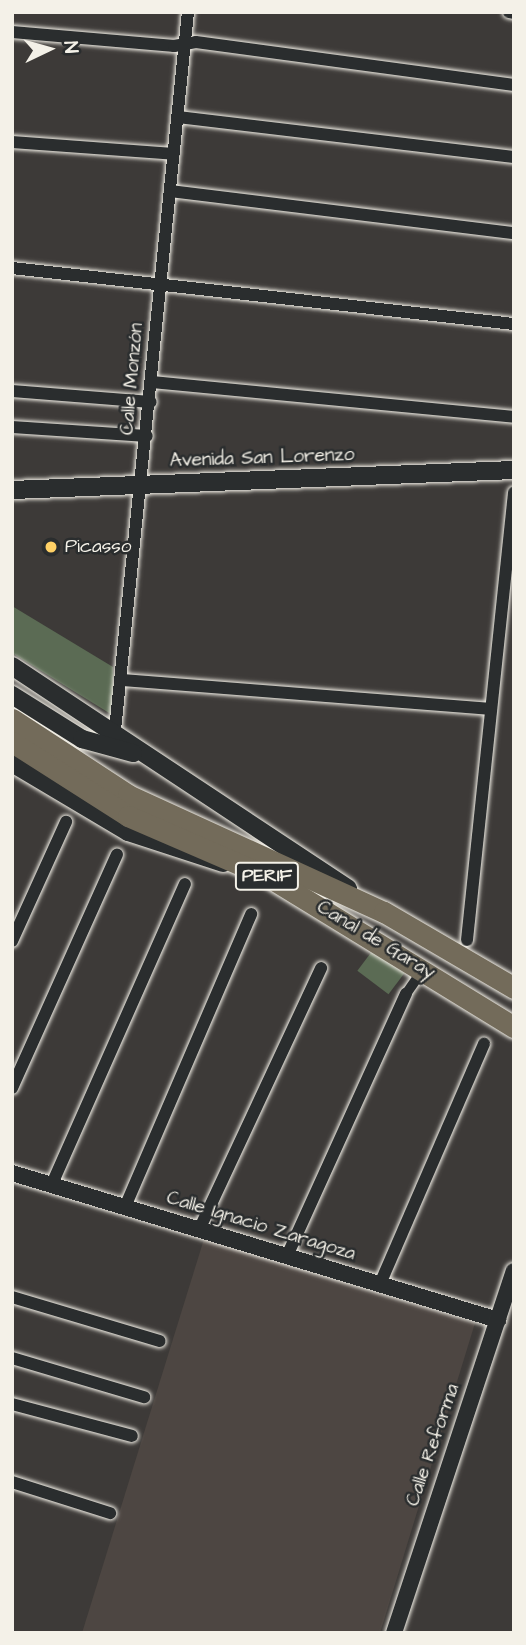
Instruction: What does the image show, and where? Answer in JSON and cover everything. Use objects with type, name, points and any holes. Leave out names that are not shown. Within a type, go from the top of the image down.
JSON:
[{"type":"highway","name":"Canal de Garay","points":[[13,728],[128,816],[254,870],[424,968],[514,1027]]},
{"type":"highway","name":"Canal de Garay","points":[[13,728],[128,795],[384,912],[514,988]]},
{"type":"main road","name":"Avenida San Lorenzo","points":[[12,491],[140,483],[514,470]]},
{"type":"main road","name":"Canal de Garay","points":[[12,666],[113,741],[147,756],[384,912]]},
{"type":"main road","points":[[12,695],[82,739],[113,741]]},
{"type":"main road","points":[[12,764],[128,832],[195,858],[254,870]]},
{"type":"street","name":"Calle Monzón","points":[[113,741],[122,680],[140,483],[151,402],[160,281],[188,12]]},
{"type":"street","points":[[12,32],[184,43],[514,85]]},
{"type":"street","points":[[178,117],[514,157]]},
{"type":"street","points":[[12,142],[174,154]]},
{"type":"street","points":[[170,191],[514,233]]},
{"type":"street","points":[[12,268],[160,281],[514,324]]},
{"type":"street","points":[[152,382],[514,417]]},
{"type":"street","points":[[12,391],[151,402]]},
{"type":"street","points":[[12,426],[147,436]]},
{"type":"street","points":[[467,940],[489,709],[514,492]]},
{"type":"street","points":[[122,680],[489,709]]},
{"type":"street","points":[[12,941],[66,822]]},
{"type":"street","points":[[12,1087],[117,855]]},
{"type":"street","points":[[52,1184],[185,884]]},
{"type":"street","points":[[125,1208],[251,914]]},
{"type":"street","points":[[199,1230],[321,968]]},
{"type":"street","points":[[287,1256],[406,994],[424,968]]},
{"type":"street","points":[[380,1284],[484,1044]]},
{"type":"street","name":"Calle Ignacio Zaragoza","points":[[12,1173],[498,1320]]},
{"type":"street","name":"Calle Reforma","points":[[394,1633],[514,1271]]},
{"type":"street","points":[[12,1297],[160,1341]]},
{"type":"street","points":[[12,1358],[144,1397]]},
{"type":"street","points":[[12,1404],[132,1436]]},
{"type":"street","points":[[12,1482],[110,1513]]},
{"type":"shaded area","points":[[204,1239],[475,1323],[380,1633],[82,1633]]},
{"type":"green space","points":[[12,606],[113,667],[114,716],[12,653]]},
{"type":"green space","points":[[373,950],[404,973],[388,994],[357,971]]},
{"type":"place","name":"Picasso","points":[[51,547]]}]
